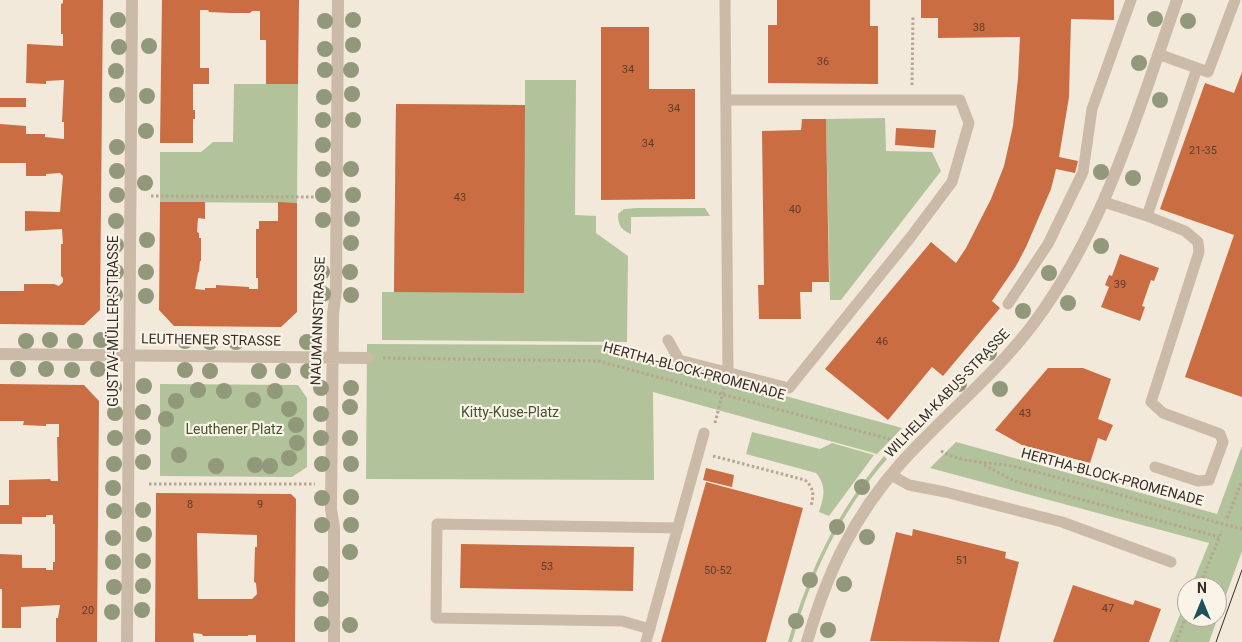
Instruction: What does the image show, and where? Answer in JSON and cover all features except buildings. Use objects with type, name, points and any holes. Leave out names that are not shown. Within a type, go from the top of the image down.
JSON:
[{"type":"street","name":"GUSTAV-MÜLLER-STRASSE","points":[[126,642],[132,0]]},
{"type":"street","name":"NAUMANNSTRASSE","points":[[334,642],[334,528],[331,509],[333,314],[336,291],[338,0]]},
{"type":"street","name":"WILHELM-KABUS-STRASSE","points":[[807,642],[823,591],[840,552],[864,510],[917,447],[992,372],[1034,324],[1074,264],[1104,202],[1120,163],[1177,0]]},
{"type":"street","name":"LEUTHENER STRASSE","points":[[0,354],[332,358]]},
{"type":"street","points":[[332,358],[367,358]]},
{"type":"lane","points":[[725,0],[728,372]]},
{"type":"lane","points":[[1008,304],[1048,244],[1083,172],[1092,108],[1131,0]]},
{"type":"lane","points":[[1158,54],[1208,72],[1235,0]]},
{"type":"lane","points":[[1147,216],[1198,68]]},
{"type":"lane","points":[[668,340],[679,360],[789,388],[910,238],[952,182],[968,123],[960,100],[727,100]]},
{"type":"lane","points":[[1104,202],[1185,231],[1198,242],[1199,252],[1151,402],[1163,413],[1220,434],[1223,442],[1209,480],[1198,481],[1155,467]]},
{"type":"lane","points":[[646,642],[704,433]]},
{"type":"lane","points":[[891,476],[909,485],[945,492],[1062,522],[1171,562]]},
{"type":"lane","points":[[650,629],[622,621],[436,618],[438,524],[678,528]]},
{"type":"path","points":[[912,100],[913,16]]},
{"type":"path","points":[[151,196],[318,197]]},
{"type":"path","name":"HERTHA-BLOCK-PROMENADE","points":[[367,358],[598,361],[889,440],[892,444]]},
{"type":"path","points":[[704,433],[714,426],[722,395]]},
{"type":"path","name":"HERTHA-BLOCK-PROMENADE","points":[[941,451],[948,455],[982,463],[1017,467],[1242,529]]},
{"type":"path","points":[[698,452],[805,480],[812,486],[814,495],[812,506]]},
{"type":"path","points":[[982,463],[1014,481],[1219,537]]},
{"type":"path","points":[[1227,518],[1242,480]]},
{"type":"path","points":[[149,484],[315,484]]},
{"type":"path","points":[[1203,577],[1222,531]]},
{"type":"path","points":[[1176,642],[1182,627]]},
{"type":"green space","points":[[525,80],[576,80],[575,215],[596,216],[596,233],[628,256],[627,342],[382,340],[382,292],[394,292],[396,104],[525,105]]},
{"type":"green space","points":[[234,84],[298,84],[297,203],[160,202],[160,152],[201,152],[213,142],[233,142]]},
{"type":"green space","points":[[885,118],[886,151],[932,152],[941,171],[841,300],[830,300],[826,119]]},
{"type":"green space","points":[[705,208],[710,216],[631,217],[631,234],[621,227],[618,214],[624,209]]},
{"type":"green space","name":"Kitty-Kuse-Platz","points":[[367,344],[623,345],[654,360],[902,428],[877,454],[653,392],[654,480],[366,479]]},
{"type":"green space","name":"Leuthener Platz","points":[[160,384],[298,385],[307,398],[307,467],[292,477],[160,476]]},
{"type":"green space","points":[[752,432],[820,449],[832,443],[874,455],[829,516],[819,512],[824,492],[822,482],[816,473],[746,454]]},
{"type":"green space","points":[[956,442],[1217,514],[1242,446],[1242,551],[1227,592],[1227,577],[1195,577],[1209,543],[930,468]]},
{"type":"green space","points":[[884,456],[887,459],[855,501],[829,545],[818,568],[792,642],[788,642],[805,591],[826,544],[852,499]]},
{"type":"green space","points":[[1177,622],[1177,627],[1214,627],[1209,642],[1169,642]]},
{"type":"tram line","points":[[1216,642],[1242,570]]}]
